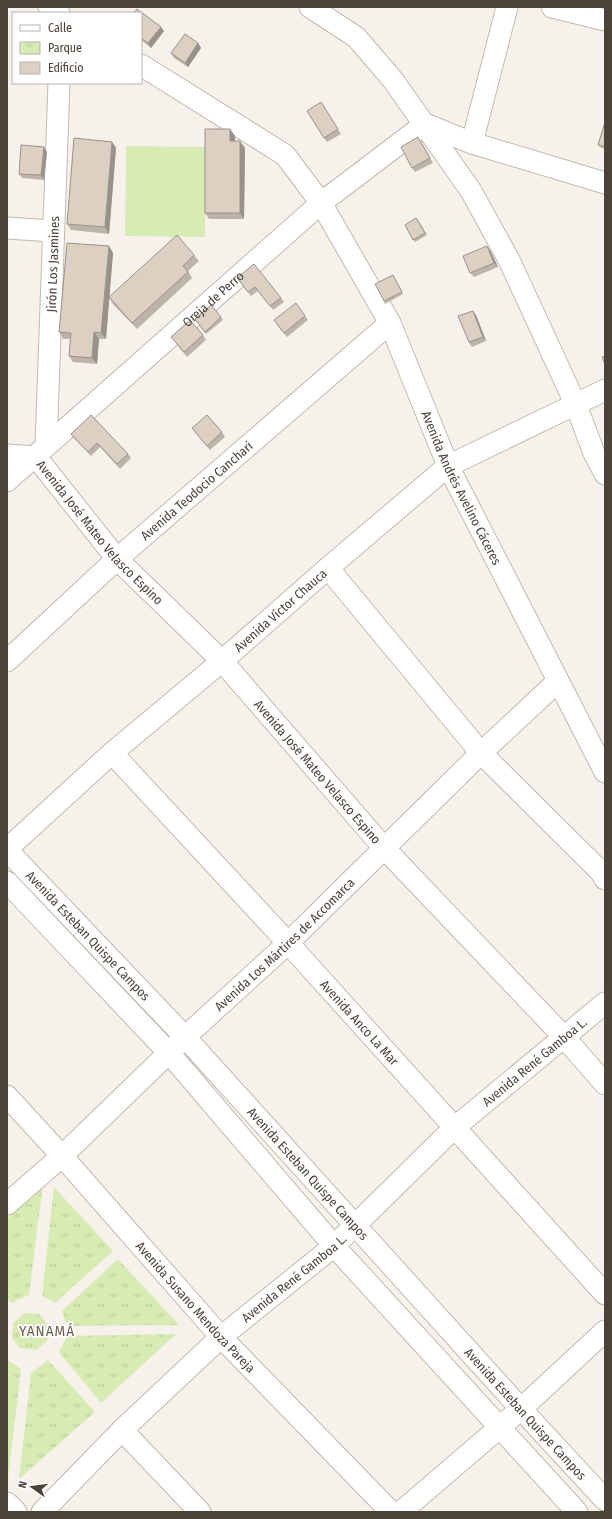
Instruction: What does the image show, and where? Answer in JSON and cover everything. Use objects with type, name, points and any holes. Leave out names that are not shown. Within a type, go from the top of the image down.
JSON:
[{"type":"street","points":[[310,7],[356,37],[393,80],[471,191],[509,260],[576,405],[594,453],[605,474]]},
{"type":"street","points":[[472,143],[507,7]]},
{"type":"street","points":[[552,7],[605,20]]},
{"type":"street","name":"Avenida Andrés Avelino Cáceres","points":[[142,65],[285,155],[321,203],[390,323],[448,466],[605,772]]},
{"type":"street","name":"Jirón Los Jasmines","points":[[41,451],[53,231],[59,84]]},
{"type":"street","points":[[424,124],[472,143],[605,183]]},
{"type":"street","name":"Oreja de Perro","points":[[7,481],[321,203],[424,124]]},
{"type":"street","points":[[7,228],[53,231]]},
{"type":"street","name":"Avenida Teodocio Canchari","points":[[7,661],[117,559],[390,323]]},
{"type":"street","name":"Avenida Víctor Chauca","points":[[7,850],[112,754],[448,466],[605,390]]},
{"type":"street","points":[[7,455],[41,451]]},
{"type":"street","name":"Avenida José Mateo Velasco Espino","points":[[41,451],[117,559],[222,661],[384,848],[564,1036],[605,1084]]},
{"type":"street","points":[[328,568],[481,753],[601,872],[605,879]]},
{"type":"street","name":"Avenida Los Mártires de Accomarca","points":[[7,1204],[62,1156],[185,1037],[288,943],[481,753],[558,681]]},
{"type":"street","name":"Avenida Anco La Mar","points":[[112,754],[288,943],[605,1294]]},
{"type":"street","name":"Avenida Esteban Quispe Campos","points":[[7,850],[185,1037],[605,1500]]},
{"type":"street","points":[[7,882],[169,1053],[334,1246],[577,1512]]},
{"type":"street","name":"Avenida René Gamboa L.","points":[[42,1512],[122,1430],[221,1337],[334,1246],[454,1128],[605,1002]]},
{"type":"street","name":"Avenida Susano Mendoza Pareja","points":[[7,1096],[62,1156],[221,1337],[391,1512]]},
{"type":"street","points":[[401,1512],[521,1409],[605,1331]]},
{"type":"street","points":[[122,1430],[200,1512]]},
{"type":"street","points":[[7,1503],[16,1512]]},
{"type":"green space","points":[[126,146],[206,147],[205,237],[125,236]]},
{"type":"green space","points":[[43,1184],[29,1295],[11,1303],[7,1298],[7,1218]]},
{"type":"green space","points":[[54,1187],[113,1251],[55,1303],[42,1296]]},
{"type":"green space","points":[[118,1259],[179,1325],[67,1326],[62,1311]]},
{"type":"green space","points":[[24,1313],[39,1314],[49,1327],[47,1341],[37,1350],[20,1348],[12,1338],[13,1323]]},
{"type":"green space","points":[[176,1334],[101,1403],[59,1352],[67,1336]]},
{"type":"green space","points":[[8,1360],[21,1369],[8,1479],[7,1361]]},
{"type":"green space","points":[[48,1360],[95,1412],[19,1479],[31,1373]]},
{"type":"building","points":[[142,13],[161,27],[148,43],[142,39]]},
{"type":"building","points":[[185,34],[198,43],[185,63],[171,53]]},
{"type":"building","points":[[321,102],[338,129],[324,138],[307,111]]},
{"type":"building","points":[[604,125],[605,126],[605,147],[598,145]]},
{"type":"building","points":[[205,129],[230,129],[230,141],[240,141],[240,213],[205,213]]},
{"type":"building","points":[[418,137],[430,158],[412,168],[401,147]]},
{"type":"building","points":[[74,138],[112,142],[105,227],[67,224]]},
{"type":"building","points":[[21,145],[44,147],[41,175],[19,174]]},
{"type":"building","points":[[416,218],[425,233],[413,240],[405,225]]},
{"type":"building","points":[[177,235],[194,255],[183,266],[188,272],[132,323],[109,297]]},
{"type":"building","points":[[67,243],[109,246],[101,333],[94,332],[92,358],[69,356],[71,333],[59,332]]},
{"type":"building","points":[[487,246],[494,263],[470,273],[463,256]]},
{"type":"building","points":[[254,264],[281,298],[270,306],[255,287],[248,292],[237,278]]},
{"type":"building","points":[[393,275],[402,292],[384,301],[375,284]]},
{"type":"building","points":[[296,303],[305,316],[284,333],[274,320]]},
{"type":"building","points":[[211,305],[221,317],[205,332],[195,319]]},
{"type":"building","points":[[473,311],[483,337],[469,342],[458,316]]},
{"type":"building","points":[[190,320],[203,335],[184,352],[171,337]]},
{"type":"building","points":[[605,356],[605,364],[602,357]]},
{"type":"building","points":[[91,415],[128,454],[117,464],[97,443],[88,452],[71,434]]},
{"type":"building","points":[[207,415],[222,432],[207,446],[192,428]]},
{"type":"district","name":"YANAMÁ","points":[[47,1331]]}]
